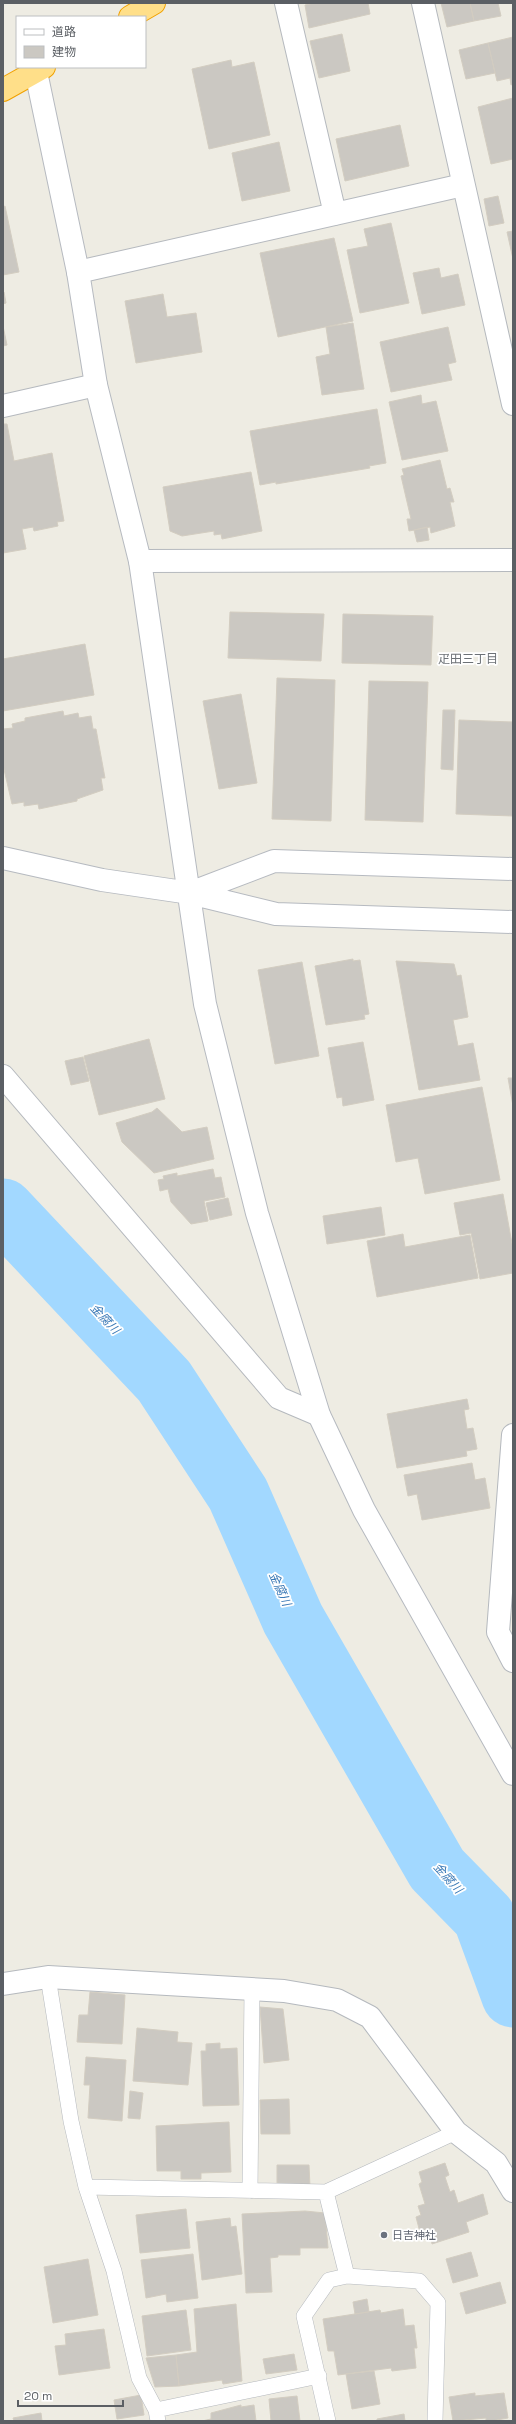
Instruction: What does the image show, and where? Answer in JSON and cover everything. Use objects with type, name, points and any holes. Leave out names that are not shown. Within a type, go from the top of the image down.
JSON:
[{"type":"highway","points":[[132,16],[154,3]]},
{"type":"highway","points":[[3,90],[40,70]]},
{"type":"street","points":[[286,3],[335,214]]},
{"type":"street","points":[[422,3],[513,404]]},
{"type":"street","points":[[40,70],[78,272],[96,385],[140,561],[190,893],[205,1004],[257,1213],[319,1415],[364,1510],[513,1774]]},
{"type":"street","points":[[78,272],[463,185]]},
{"type":"street","points":[[3,406],[96,385]]},
{"type":"street","points":[[140,561],[513,560]]},
{"type":"street","points":[[3,858],[102,880],[190,893],[276,914],[513,922]]},
{"type":"street","points":[[190,893],[274,861],[513,869]]},
{"type":"street","points":[[3,1076],[278,1398],[319,1415]]},
{"type":"street","points":[[513,1437],[498,1632],[513,1661]]},
{"type":"street","points":[[3,1984],[48,1977],[284,1991],[337,2000],[370,2017],[456,2132],[496,2163],[513,2191]]},
{"type":"lane","points":[[48,1977],[71,2121],[86,2187],[114,2271],[139,2378],[157,2416],[319,2376]]},
{"type":"lane","points":[[250,2191],[252,1989]]},
{"type":"lane","points":[[86,2187],[326,2192],[456,2132]]},
{"type":"lane","points":[[326,2192],[347,2276]]},
{"type":"lane","points":[[328,2421],[319,2376],[304,2316],[329,2280],[347,2276],[419,2281],[438,2303],[435,2421]]},
{"type":"building","points":[[314,3],[368,3],[370,14],[309,28],[305,5]]},
{"type":"building","points":[[441,3],[470,3],[474,21],[447,27]]},
{"type":"building","points":[[470,3],[498,3],[501,16],[474,21]]},
{"type":"building","points":[[342,34],[350,71],[319,78],[310,41]]},
{"type":"building","points":[[513,37],[513,84],[511,85],[510,78],[497,81],[488,43]]},
{"type":"building","points":[[488,43],[495,73],[466,79],[459,50]]},
{"type":"building","points":[[231,60],[232,67],[254,62],[270,135],[209,149],[192,69]]},
{"type":"building","points":[[513,98],[513,159],[491,164],[478,107]]},
{"type":"building","points":[[400,125],[409,166],[345,181],[336,139]]},
{"type":"building","points":[[279,142],[290,191],[242,201],[232,153]]},
{"type":"building","points":[[498,196],[504,223],[489,226],[484,199]]},
{"type":"building","points":[[5,206],[19,272],[3,275],[3,207]]},
{"type":"building","points":[[391,223],[409,303],[360,313],[347,250],[368,246],[364,229]]},
{"type":"building","points":[[513,231],[513,259],[507,232]]},
{"type":"building","points":[[334,238],[353,321],[278,337],[260,253]]},
{"type":"building","points":[[439,268],[441,278],[458,274],[465,305],[422,314],[413,273]]},
{"type":"building","points":[[4,292],[6,303],[3,304],[3,293]]},
{"type":"building","points":[[163,294],[167,317],[196,313],[202,352],[136,363],[125,301]]},
{"type":"building","points":[[353,323],[364,389],[322,395],[316,357],[330,354],[326,327]]},
{"type":"building","points":[[3,326],[7,345],[3,346]]},
{"type":"building","points":[[448,327],[456,362],[448,364],[452,380],[391,392],[380,342]]},
{"type":"building","points":[[421,395],[422,404],[436,401],[448,451],[402,460],[389,402]]},
{"type":"building","points":[[377,409],[386,463],[369,466],[370,468],[276,484],[276,482],[260,485],[250,431]]},
{"type":"building","points":[[3,424],[7,424],[14,461],[52,453],[64,521],[57,522],[58,526],[34,531],[33,527],[22,529],[26,549],[3,553]]},
{"type":"building","points":[[440,460],[447,489],[450,488],[454,502],[450,502],[455,526],[431,533],[430,527],[409,531],[407,519],[411,519],[401,476],[404,475],[402,469]]},
{"type":"building","points":[[251,472],[262,531],[222,539],[221,534],[214,535],[214,531],[182,536],[170,531],[163,487]]},
{"type":"building","points":[[427,527],[429,540],[417,542],[414,530]]},
{"type":"building","points":[[230,612],[324,614],[321,661],[228,658]]},
{"type":"building","points":[[343,614],[433,616],[431,665],[342,663]]},
{"type":"building","points":[[85,644],[94,695],[3,711],[3,659]]},
{"type":"building","points":[[277,678],[335,680],[331,821],[272,819]]},
{"type":"building","points":[[369,681],[428,682],[423,822],[365,820]]},
{"type":"building","points":[[241,694],[257,783],[219,789],[203,701]]},
{"type":"building","points":[[443,710],[455,710],[453,770],[441,769]]},
{"type":"building","points":[[63,711],[64,716],[78,713],[79,718],[91,716],[93,729],[96,729],[105,778],[101,778],[103,790],[77,799],[77,801],[39,809],[38,804],[24,806],[24,802],[12,804],[3,765],[3,729],[13,728],[12,724],[25,721],[25,718]]},
{"type":"building","points":[[459,720],[513,722],[513,816],[456,814]]},
{"type":"building","points":[[353,959],[353,961],[360,960],[369,1014],[364,1015],[365,1019],[326,1025],[315,966]]},
{"type":"building","points":[[396,961],[454,964],[457,976],[461,975],[468,1017],[453,1020],[458,1046],[473,1043],[480,1080],[419,1090]]},
{"type":"building","points":[[302,962],[319,1056],[275,1064],[258,970]]},
{"type":"building","points":[[149,1039],[165,1099],[99,1115],[84,1056]]},
{"type":"building","points":[[363,1042],[374,1100],[343,1106],[342,1097],[337,1098],[328,1048]]},
{"type":"building","points":[[83,1057],[89,1081],[71,1085],[65,1061]]},
{"type":"building","points":[[508,1078],[513,1078],[513,1106]]},
{"type":"building","points":[[482,1087],[500,1180],[425,1194],[418,1158],[396,1162],[386,1105]]},
{"type":"building","points":[[157,1108],[182,1132],[207,1127],[214,1159],[154,1173],[122,1142],[116,1123],[152,1112]]},
{"type":"building","points":[[213,1169],[215,1178],[221,1177],[225,1197],[204,1201],[208,1221],[191,1224],[171,1202],[168,1189],[160,1191],[158,1180],[164,1179],[163,1176],[177,1173],[177,1176]]},
{"type":"building","points":[[503,1194],[513,1249],[513,1273],[480,1279],[471,1233],[460,1235],[454,1203]]},
{"type":"building","points":[[228,1198],[232,1215],[210,1220],[206,1203]]},
{"type":"building","points":[[381,1207],[385,1235],[327,1244],[323,1216]]},
{"type":"building","points":[[403,1234],[405,1247],[470,1235],[478,1278],[377,1297],[367,1241]]},
{"type":"building","points":[[467,1399],[469,1409],[464,1410],[467,1429],[473,1428],[477,1449],[466,1451],[467,1456],[397,1468],[387,1414]]},
{"type":"building","points":[[472,1463],[475,1480],[485,1478],[490,1508],[422,1520],[417,1494],[408,1496],[404,1475]]},
{"type":"building","points":[[90,1992],[125,1995],[122,2044],[77,2042],[79,2015],[88,2015]]},
{"type":"building","points":[[260,2007],[283,2009],[289,2060],[264,2063]]},
{"type":"building","points":[[137,2028],[178,2032],[177,2042],[192,2043],[188,2085],[133,2081]]},
{"type":"building","points":[[220,2043],[220,2049],[237,2048],[239,2105],[203,2106],[201,2051],[206,2051],[206,2044]]},
{"type":"building","points":[[86,2057],[126,2060],[122,2121],[88,2118],[90,2085],[84,2085]]},
{"type":"building","points":[[130,2091],[143,2093],[140,2119],[128,2118]]},
{"type":"building","points":[[289,2099],[290,2134],[261,2134],[260,2100]]},
{"type":"building","points":[[229,2122],[231,2172],[201,2173],[201,2179],[181,2179],[181,2171],[157,2171],[156,2126]]},
{"type":"building","points":[[445,2163],[449,2175],[445,2177],[450,2192],[454,2190],[458,2203],[483,2194],[488,2214],[466,2222],[469,2232],[432,2244],[431,2237],[422,2240],[416,2217],[421,2215],[418,2206],[425,2204],[419,2184],[422,2182],[419,2172]]},
{"type":"building","points":[[277,2165],[309,2165],[310,2187],[277,2187]]},
{"type":"building","points":[[186,2209],[190,2248],[140,2253],[136,2215]]},
{"type":"building","points":[[305,2211],[325,2213],[328,2248],[300,2248],[300,2255],[278,2255],[278,2257],[270,2258],[272,2292],[246,2293],[242,2214]]},
{"type":"building","points":[[230,2218],[231,2227],[236,2226],[242,2274],[202,2280],[196,2222]]},
{"type":"building","points":[[471,2252],[478,2276],[453,2283],[446,2259]]},
{"type":"building","points":[[193,2254],[198,2298],[167,2302],[166,2294],[146,2298],[141,2260]]},
{"type":"building","points":[[88,2259],[98,2315],[53,2323],[44,2267]]},
{"type":"building","points":[[500,2282],[506,2303],[466,2314],[460,2293]]},
{"type":"building","points":[[367,2299],[369,2312],[355,2314],[353,2302]]},
{"type":"building","points":[[236,2304],[242,2381],[223,2384],[222,2380],[179,2386],[176,2355],[197,2352],[194,2309]]},
{"type":"building","points":[[403,2309],[405,2326],[414,2325],[417,2348],[414,2348],[416,2368],[392,2371],[391,2368],[338,2375],[334,2351],[328,2351],[323,2319],[380,2310],[381,2313]]},
{"type":"building","points":[[186,2310],[191,2350],[147,2356],[142,2316]]},
{"type":"building","points":[[104,2329],[110,2368],[59,2375],[55,2346],[66,2345],[65,2334]]},
{"type":"building","points":[[294,2354],[297,2370],[266,2374],[263,2359]]},
{"type":"building","points":[[176,2355],[179,2386],[155,2387],[146,2358]]},
{"type":"building","points":[[374,2371],[380,2404],[352,2409],[346,2374]]},
{"type":"building","points":[[475,2393],[475,2396],[504,2393],[508,2418],[491,2421],[486,2421],[486,2418],[453,2421],[449,2397]]},
{"type":"building","points":[[141,2395],[144,2415],[117,2419],[114,2400]]},
{"type":"building","points":[[297,2396],[300,2421],[271,2421],[269,2399]]},
{"type":"building","points":[[241,2405],[241,2407],[254,2405],[256,2421],[202,2421],[211,2419],[211,2413]]},
{"type":"building","points":[[41,2413],[42,2421],[14,2421],[13,2418]]},
{"type":"building","points":[[404,2414],[405,2421],[377,2421],[377,2419]]},
{"type":"waterway","name":"金腐川","points":[[3,1210],[164,1381],[238,1494],[293,1619],[437,1869],[484,1917],[513,1996]]},
{"type":"place","name":"日吉神社","points":[[384,2235]]},
{"type":"district","name":"疋田三丁目","points":[[468,659]]}]
